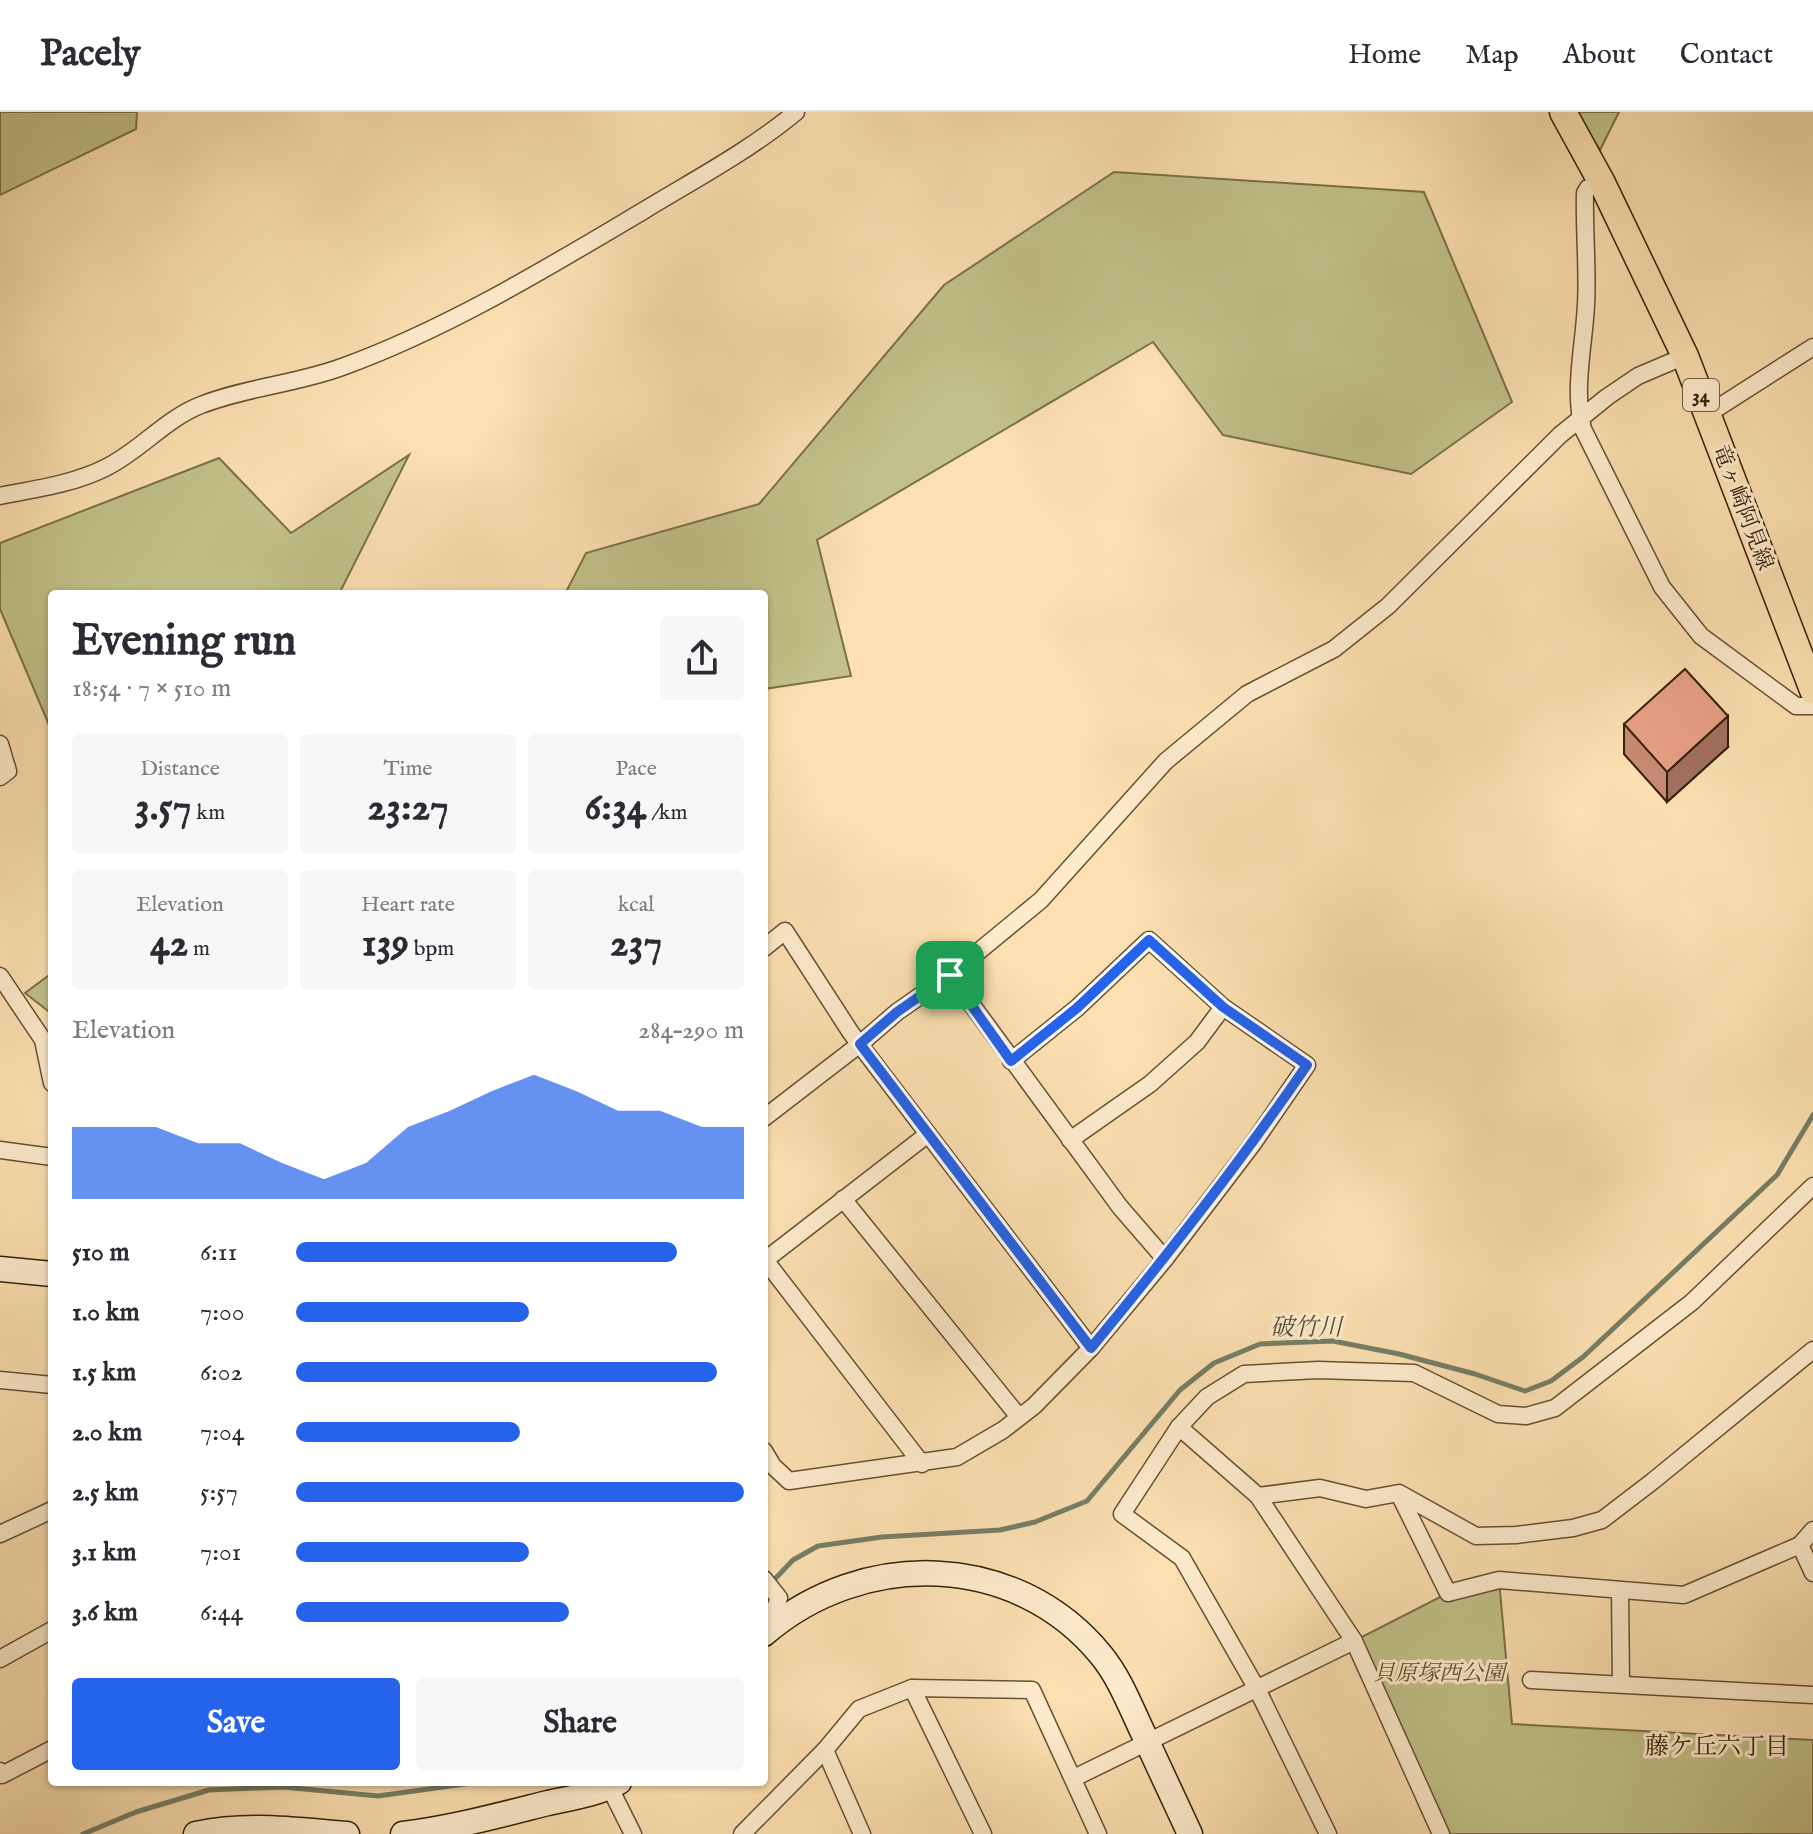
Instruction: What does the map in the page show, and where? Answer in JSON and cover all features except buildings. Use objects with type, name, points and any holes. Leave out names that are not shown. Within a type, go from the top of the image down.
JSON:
[{"type":"main road","name":"竜ヶ崎阿見線","points":[[1563,112],[1602,183],[1685,356],[1813,690]]},
{"type":"street","points":[[0,496],[57,486],[106,467],[169,421],[197,406],[229,394],[338,369],[428,330],[578,250],[718,166],[796,112]]},
{"type":"street","points":[[1602,183],[1588,188],[1585,193],[1586,301],[1580,418],[1600,466],[1662,587],[1701,636],[1796,706],[1813,706]]},
{"type":"street","points":[[1708,414],[1813,347]]},
{"type":"street","points":[[768,1115],[897,1012],[950,975],[1041,900],[1166,761],[1247,694],[1334,649],[1388,606],[1580,418],[1638,376],[1685,356]]},
{"type":"street","points":[[0,744],[8,771],[0,777]]},
{"type":"street","points":[[768,945],[785,931],[860,1044],[1091,1348]]},
{"type":"street","points":[[768,1458],[789,1481],[957,1457],[1003,1430],[1091,1348],[1165,1259],[1252,1145],[1307,1065],[1223,1007],[1149,940],[1077,1008],[1011,1061]]},
{"type":"street","points":[[950,975],[1120,1207],[1165,1259]]},
{"type":"street","points":[[0,976],[43,1040],[48,1064]]},
{"type":"street","points":[[1070,1140],[1150,1084],[1197,1042],[1223,1007]]},
{"type":"street","points":[[768,1257],[928,1134]]},
{"type":"street","points":[[0,1150],[48,1156]]},
{"type":"street","points":[[1328,1834],[1257,1689],[1182,1558],[1122,1514],[1179,1427],[1207,1397],[1244,1374],[1318,1370],[1414,1373],[1498,1414],[1526,1416],[1555,1408],[1692,1302],[1813,1186]]},
{"type":"street","points":[[843,1199],[1019,1417]]},
{"type":"street","points":[[768,1265],[922,1464]]},
{"type":"street","points":[[0,1269],[48,1274]]},
{"type":"street","points":[[1258,1496],[1320,1488],[1366,1499],[1399,1493],[1476,1536],[1573,1528],[1602,1520],[1813,1350]]},
{"type":"street","points":[[0,1380],[48,1385]]},
{"type":"street","points":[[1179,1427],[1258,1496],[1354,1641],[1441,1834]]},
{"type":"street","points":[[1399,1493],[1448,1593],[1499,1580],[1684,1595],[1800,1545],[1813,1530]]},
{"type":"street","points":[[0,1534],[48,1512]]},
{"type":"street","points":[[1800,1545],[1813,1573]]},
{"type":"street","points":[[768,1631],[794,1610],[825,1593],[865,1580],[900,1574],[947,1574],[982,1579],[1020,1594],[1078,1630],[1103,1657],[1121,1686],[1190,1834]]},
{"type":"street","points":[[768,1624],[779,1598],[769,1585]]},
{"type":"street","points":[[1620,1590],[1621,1684]]},
{"type":"street","points":[[0,1659],[48,1632]]},
{"type":"street","points":[[1074,1778],[1354,1641]]},
{"type":"street","points":[[1531,1680],[1813,1695]]},
{"type":"street","points":[[912,1688],[983,1834]]},
{"type":"street","points":[[747,1832],[825,1750],[859,1709],[912,1688],[1032,1690],[1098,1834]]},
{"type":"street","points":[[825,1750],[862,1834]]},
{"type":"street","points":[[0,1771],[2,1775],[48,1751]]},
{"type":"street","points":[[403,1834],[442,1829],[610,1786]]},
{"type":"street","points":[[614,1786],[633,1834]]},
{"type":"street","points":[[196,1834],[238,1827],[347,1834]]},
{"type":"green space","points":[[0,112],[137,112],[136,129],[0,195]]},
{"type":"green space","points":[[1574,112],[1619,112],[1600,150]]},
{"type":"green space","points":[[1114,172],[1424,192],[1512,402],[1411,474],[1223,435],[1153,342],[817,540],[851,676],[768,688],[768,590],[567,590],[586,553],[759,504],[944,285]]},
{"type":"green space","points":[[409,455],[341,590],[48,590],[48,723],[0,609],[0,543],[219,458],[291,533]]},
{"type":"green space","points":[[48,976],[48,1011],[25,993]]},
{"type":"green space","name":"貝原塚西公園","points":[[1499,1580],[1512,1724],[1813,1740],[1813,1834],[1434,1834],[1354,1641],[1448,1593]]},
{"type":"waterway","name":"破竹川","points":[[772,1582],[793,1560],[818,1546],[882,1537],[1000,1530],[1035,1522],[1087,1501],[1180,1390],[1214,1363],[1260,1344],[1333,1341],[1399,1354],[1525,1391],[1551,1381],[1583,1357],[1777,1175],[1813,1115]]},
{"type":"waterway","name":"破竹川","points":[[83,1834],[136,1812],[209,1790],[283,1787],[378,1796],[450,1786]]},
{"type":"district","name":"藤ケ丘六丁目","points":[[1717,1746]]},
{"type":"route","points":[[1149,940],[1223,1007],[1307,1065],[1252,1145],[1165,1259],[1091,1348],[860,1044],[897,1012],[950,975],[1011,1061],[1077,1008],[1149,940]]}]
